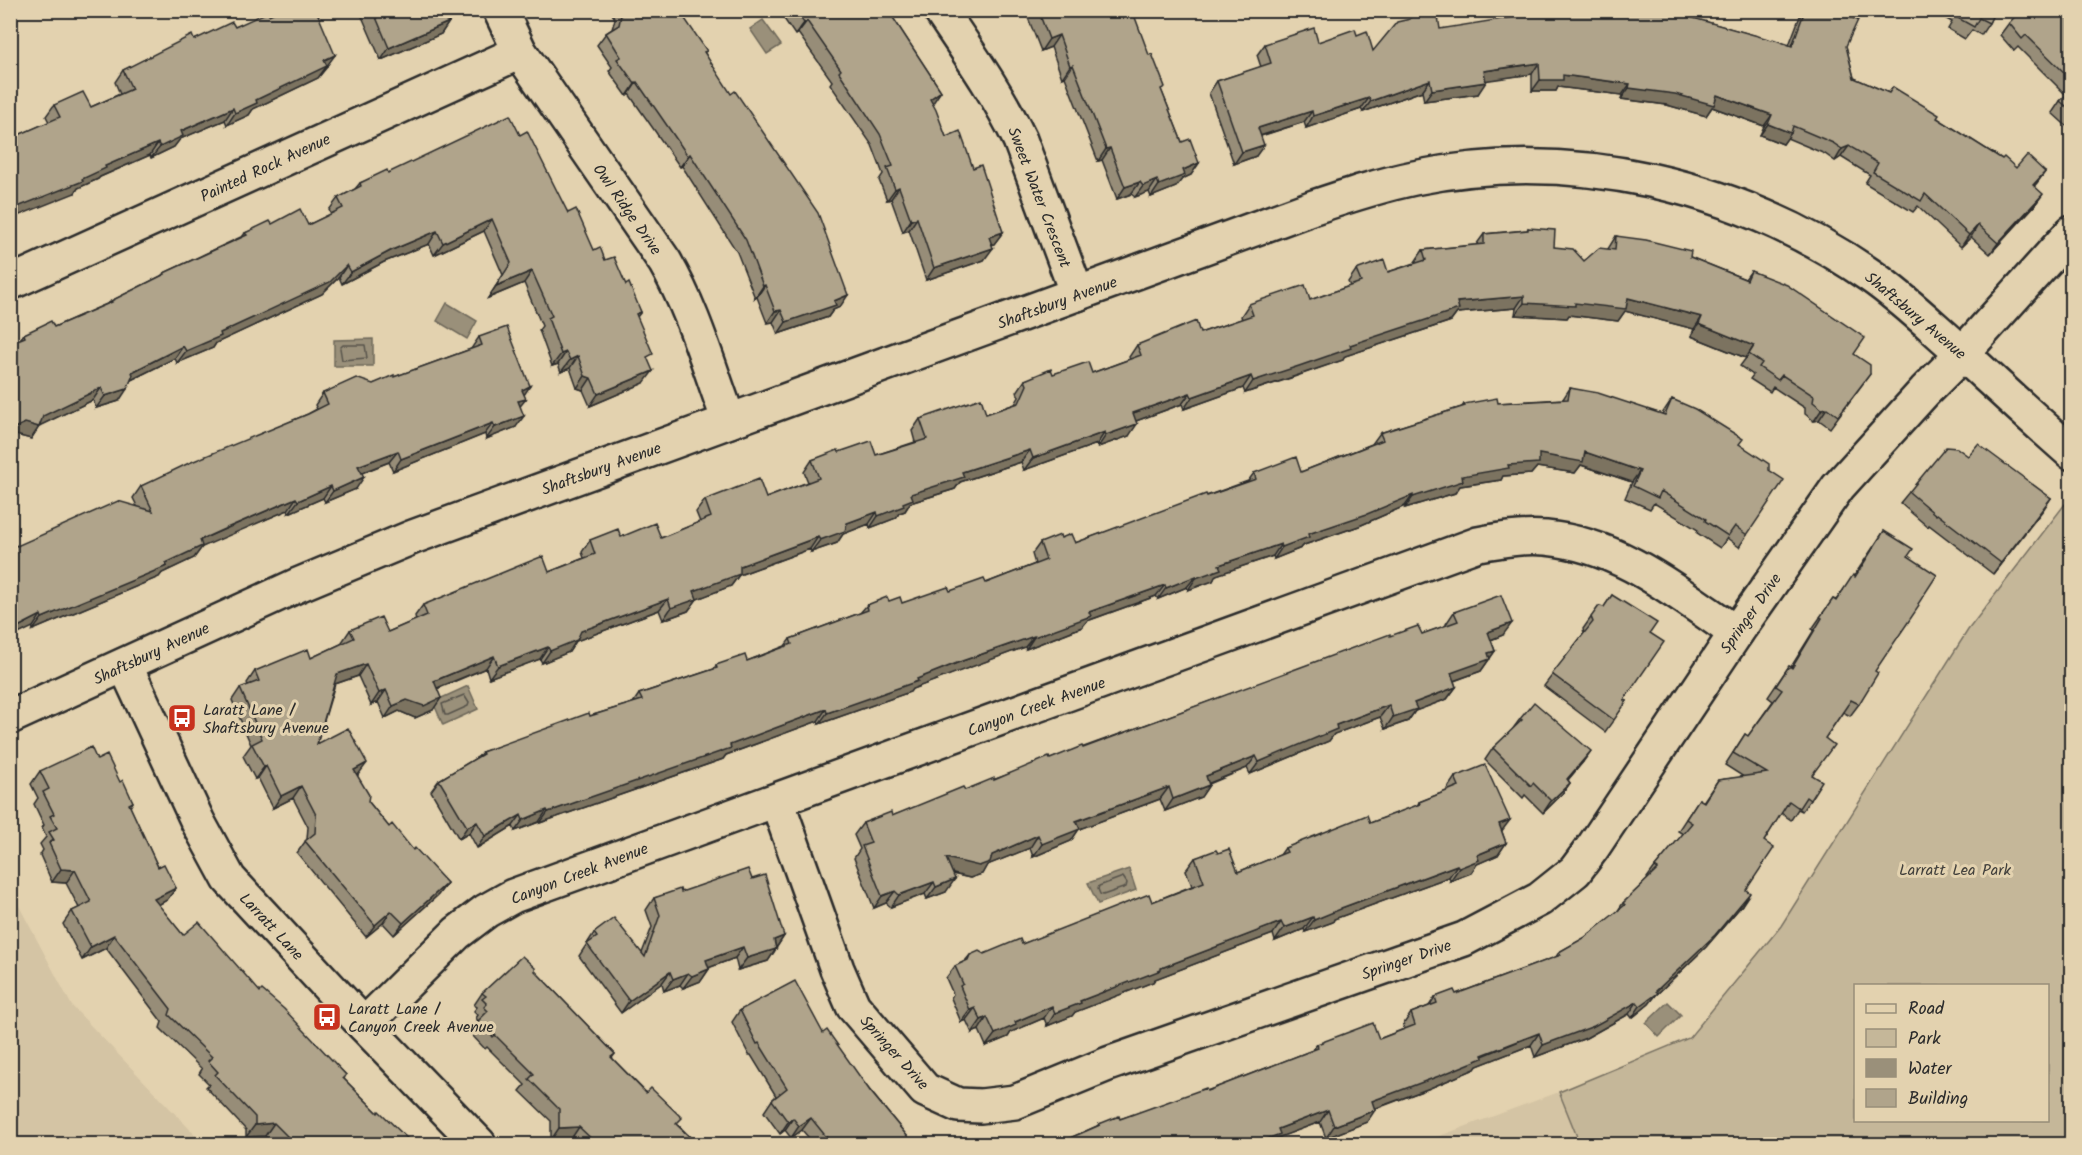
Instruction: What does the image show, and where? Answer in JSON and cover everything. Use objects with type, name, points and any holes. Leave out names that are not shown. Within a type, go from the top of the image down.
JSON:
[{"type":"street","name":"Owl Ridge Drive","points":[[500,10],[520,52],[677,283],[729,421]]},
{"type":"street","name":"Sweet Water Crescent","points":[[940,10],[992,86],[1010,117],[1077,294]]},
{"type":"street","name":"Painted Rock Avenue","points":[[10,283],[520,52]]},
{"type":"street","name":"Shaftsbury Avenue","points":[[10,717],[298,585],[413,537],[1314,207],[1381,186],[1453,172],[1505,167],[1547,167],[1616,173],[1704,193],[1772,219],[1806,235],[1873,277],[1900,298],[2072,453]]},
{"type":"street","points":[[1962,354],[2072,232]]},
{"type":"street","name":"Springer Drive","points":[[777,801],[833,958],[853,1006],[925,1090],[958,1105],[981,1106],[1016,1102],[1108,1064],[1464,939],[1540,899],[1575,871],[1838,487],[1925,391],[1962,354]]},
{"type":"street","name":"Canyon Creek Avenue","points":[[364,1025],[457,933],[486,911],[513,896],[1478,544],[1510,539],[1546,538],[1596,549],[1651,573],[1736,633]]},
{"type":"street","name":"Larratt Lane","points":[[124,665],[198,822],[229,879],[364,1025],[479,1144]]},
{"type":"shaded area","points":[[10,889],[72,1006],[204,1144],[11,1144]]},
{"type":"shaded area","points":[[1559,1092],[1580,1144],[1418,1144]]},
{"type":"green space","name":"Larratt Lea Park","points":[[2065,504],[2072,510],[2071,1144],[1580,1144],[1559,1092],[1689,1038],[1781,926],[1968,630]]},
{"type":"water","points":[[763,20],[781,45],[767,54],[750,29]]},
{"type":"water","points":[[447,303],[477,321],[467,339],[437,321]]},
{"type":"water","points":[[373,339],[373,366],[334,366],[334,340]]},
{"type":"water","points":[[468,686],[478,709],[443,725],[433,702]]},
{"type":"water","points":[[1129,869],[1136,890],[1098,904],[1088,883]]},
{"type":"water","points":[[1668,1002],[1681,1015],[1659,1037],[1646,1023]]},
{"type":"building","points":[[279,10],[316,10],[335,55],[324,60],[327,66],[256,100],[257,103],[235,113],[233,108],[181,131],[183,136],[160,147],[158,143],[105,166],[106,168],[82,179],[83,181],[10,210],[10,131],[14,137],[60,117],[54,105],[83,92],[91,107],[132,89],[123,70],[192,35],[194,40],[232,22],[235,27],[268,12],[269,15]]},
{"type":"building","points":[[373,10],[444,10],[449,22],[389,48]]},
{"type":"building","points":[[622,10],[679,10],[707,51],[704,52],[731,94],[735,91],[818,213],[848,295],[834,301],[836,305],[786,322],[781,310],[775,311],[746,240],[690,154],[688,156],[637,82],[635,84],[617,59],[621,57],[606,33],[619,25]]},
{"type":"building","points":[[795,10],[888,10],[941,91],[930,99],[946,137],[960,131],[973,168],[981,165],[1003,232],[989,237],[993,248],[934,268],[917,218],[911,220],[899,187],[895,189],[887,168],[893,166],[880,134],[839,72],[841,70],[807,21],[804,23]]},
{"type":"building","points":[[1038,10],[1119,10],[1121,16],[1133,12],[1149,55],[1152,54],[1165,87],[1161,89],[1182,142],[1190,139],[1199,163],[1183,170],[1185,175],[1159,185],[1157,180],[1143,186],[1140,182],[1125,187],[1110,148],[1106,149],[1059,35],[1049,39]]},
{"type":"building","points":[[1417,10],[1437,10],[1440,29],[1557,10],[1624,10],[1640,13],[1640,10],[1662,10],[1693,15],[1693,18],[1792,46],[1805,10],[1826,10],[1858,20],[1846,46],[1854,78],[1889,93],[1893,87],[1939,115],[1937,118],[2002,159],[2004,157],[2016,168],[2027,155],[2045,172],[2033,185],[2043,194],[1998,243],[1978,225],[1969,235],[1925,194],[1921,201],[1873,172],[1878,163],[1849,146],[1842,149],[1793,126],[1791,133],[1768,124],[1772,115],[1717,95],[1714,105],[1675,94],[1629,88],[1630,84],[1563,75],[1563,80],[1540,80],[1539,63],[1484,71],[1486,82],[1432,90],[1430,80],[1371,101],[1369,98],[1313,116],[1312,111],[1258,128],[1264,145],[1242,152],[1217,81],[1271,63],[1265,44],[1314,28],[1318,42],[1355,29],[1357,35],[1367,31],[1373,51],[1397,22],[1410,19]]},
{"type":"building","points":[[1960,10],[1995,10],[1989,23],[1979,18],[1974,27],[1956,17]]},
{"type":"building","points":[[2021,10],[2072,10],[2072,80],[2026,35],[2022,39],[2009,23]]},
{"type":"building","points":[[2072,90],[2072,111],[2060,101]]},
{"type":"building","points":[[510,115],[520,135],[527,131],[568,213],[576,209],[594,250],[600,247],[605,260],[614,257],[626,285],[629,283],[641,312],[636,314],[653,354],[647,357],[653,371],[598,394],[591,378],[585,376],[578,356],[570,360],[566,352],[561,354],[548,318],[552,316],[532,271],[496,286],[511,263],[492,219],[443,243],[437,231],[392,250],[351,272],[347,265],[330,282],[220,333],[221,336],[186,351],[183,346],[132,372],[133,375],[127,389],[105,396],[101,388],[43,416],[39,427],[25,423],[10,430],[10,343],[25,337],[24,334],[51,321],[54,327],[112,302],[164,273],[247,235],[245,233],[270,221],[272,224],[300,209],[308,225],[343,208],[338,198],[361,186],[360,183],[387,170],[388,173]]},
{"type":"building","points":[[1528,228],[1555,230],[1554,247],[1573,249],[1584,261],[1599,248],[1615,250],[1616,236],[1646,240],[1691,251],[1690,257],[1747,280],[1751,271],[1787,285],[1865,338],[1854,354],[1870,365],[1870,374],[1838,416],[1827,408],[1822,409],[1813,402],[1814,396],[1782,375],[1778,380],[1759,367],[1762,363],[1749,354],[1754,346],[1699,324],[1702,317],[1628,298],[1626,309],[1575,303],[1575,306],[1524,303],[1524,296],[1457,302],[1459,309],[1350,345],[1351,348],[1299,366],[1253,381],[1251,376],[1192,397],[1190,393],[1133,413],[1137,424],[1106,435],[1105,432],[1033,458],[1030,450],[962,472],[964,477],[911,494],[913,499],[903,503],[904,506],[878,516],[877,512],[847,523],[845,531],[820,540],[818,537],[740,566],[740,574],[694,591],[697,599],[671,608],[668,599],[581,631],[577,640],[550,651],[548,647],[498,666],[494,656],[434,681],[441,698],[424,706],[407,700],[393,706],[386,690],[379,693],[366,664],[337,674],[317,744],[348,728],[367,763],[354,770],[369,795],[368,801],[389,827],[392,824],[413,850],[415,848],[447,883],[403,923],[391,911],[375,925],[305,841],[315,833],[316,815],[301,786],[281,796],[252,744],[262,739],[240,688],[259,681],[255,671],[308,649],[311,658],[354,638],[350,630],[381,617],[388,632],[427,615],[423,605],[543,556],[549,572],[595,554],[590,540],[618,529],[621,537],[655,523],[661,538],[711,517],[705,500],[759,479],[766,498],[819,478],[812,460],[838,450],[839,452],[871,441],[876,455],[927,439],[920,419],[981,398],[986,414],[1019,403],[1027,385],[1025,380],[1051,369],[1053,374],[1088,362],[1092,373],[1141,355],[1137,345],[1196,321],[1200,333],[1253,315],[1249,304],[1305,285],[1310,300],[1361,282],[1356,270],[1384,260],[1388,272],[1426,260],[1423,250],[1484,244],[1484,234],[1528,230]]},
{"type":"building","points":[[507,327],[530,386],[522,390],[526,399],[518,401],[524,416],[495,427],[493,423],[401,459],[398,451],[358,466],[364,477],[333,491],[331,486],[298,501],[296,498],[222,530],[200,540],[202,546],[166,563],[167,566],[42,618],[41,615],[10,631],[10,542],[17,546],[118,501],[153,511],[141,486],[328,404],[323,393],[356,378],[373,384],[394,375],[394,377],[482,345],[479,337]]},
{"type":"building","points":[[1570,388],[1598,393],[1665,415],[1672,399],[1695,409],[1743,439],[1739,444],[1769,464],[1769,470],[1784,480],[1747,535],[1735,526],[1728,536],[1705,521],[1706,519],[1661,491],[1658,498],[1633,486],[1640,471],[1585,452],[1583,462],[1539,454],[1539,463],[1508,465],[1509,468],[1462,476],[1463,481],[1413,497],[1413,495],[1308,534],[1309,537],[1282,547],[1281,544],[1219,565],[1221,569],[1196,578],[1196,576],[1166,588],[1165,585],[1089,612],[1091,616],[962,661],[917,679],[918,681],[827,713],[826,709],[730,745],[731,748],[548,812],[547,810],[523,820],[521,815],[485,836],[477,822],[467,827],[439,780],[483,754],[482,752],[589,713],[590,716],[642,700],[639,694],[717,668],[716,665],[745,655],[747,661],[792,644],[790,639],[868,610],[867,605],[887,597],[889,601],[900,597],[902,603],[948,587],[950,591],[984,579],[986,583],[1046,560],[1040,543],[1060,535],[1061,538],[1071,534],[1075,543],[1206,494],[1207,496],[1256,479],[1254,473],[1296,457],[1301,472],[1383,440],[1380,433],[1465,406],[1464,404],[1497,398],[1498,403],[1568,399]]},
{"type":"building","points":[[1978,444],[2051,498],[2001,563],[1909,492],[1946,447],[1957,448],[1968,456]]},
{"type":"building","points":[[1884,531],[1913,549],[1908,556],[1937,575],[1875,671],[1878,673],[1859,704],[1851,700],[1825,738],[1834,745],[1812,775],[1822,781],[1810,800],[1806,797],[1799,808],[1789,801],[1764,841],[1774,848],[1746,890],[1750,893],[1715,935],[1656,991],[1658,993],[1640,1006],[1637,1002],[1594,1026],[1543,1045],[1539,1033],[1482,1055],[1483,1058],[1372,1101],[1375,1110],[1334,1126],[1328,1110],[1278,1129],[1280,1134],[1254,1144],[1072,1144],[1070,1138],[1099,1124],[1119,1116],[1120,1119],[1206,1088],[1207,1091],[1318,1048],[1317,1044],[1373,1023],[1379,1039],[1415,1025],[1411,1013],[1437,1003],[1435,997],[1454,990],[1456,994],[1561,955],[1559,952],[1584,938],[1625,905],[1623,903],[1658,869],[1655,867],[1692,823],[1686,819],[1699,799],[1704,802],[1718,780],[1767,773],[1733,753],[1745,734],[1748,736],[1782,690],[1776,686],[1789,666],[1792,668],[1822,618],[1820,617],[1833,599],[1836,601],[1853,575],[1855,577]]},
{"type":"building","points":[[1501,595],[1512,623],[1488,632],[1495,651],[1488,653],[1490,659],[1451,673],[1456,687],[1414,703],[1417,709],[1393,717],[1389,705],[1336,725],[1337,729],[1259,762],[1256,756],[1206,776],[1209,785],[1173,799],[1169,787],[1076,821],[1080,829],[1042,844],[1038,835],[992,855],[990,862],[979,866],[946,858],[955,879],[936,887],[934,882],[899,895],[895,891],[882,896],[862,846],[871,843],[863,823],[891,812],[892,816],[963,787],[965,790],[994,778],[994,780],[1049,757],[1050,759],[1082,746],[1083,748],[1390,634],[1390,636],[1418,626],[1422,634],[1458,621],[1454,612]]},
{"type":"building","points":[[1612,595],[1657,623],[1650,633],[1664,642],[1624,700],[1627,701],[1614,720],[1552,674],[1593,622],[1591,617],[1599,606],[1604,607]]},
{"type":"building","points":[[1534,702],[1591,751],[1567,779],[1570,783],[1551,801],[1533,783],[1531,786],[1493,748],[1522,720],[1520,719]]},
{"type":"building","points":[[91,747],[97,760],[107,755],[120,782],[123,780],[133,802],[129,804],[158,867],[164,864],[176,888],[154,899],[183,935],[199,922],[260,992],[262,990],[284,1009],[346,1075],[343,1078],[413,1144],[295,1144],[274,1123],[255,1125],[255,1117],[215,1075],[218,1072],[208,1061],[212,1057],[169,1015],[171,1009],[114,935],[91,947],[72,911],[91,902],[75,870],[61,869],[49,843],[54,840],[49,832],[57,828],[50,816],[54,814],[43,792],[49,789],[40,771]]},
{"type":"building","points":[[1485,765],[1510,820],[1499,824],[1506,843],[1477,855],[1479,860],[1459,868],[1457,865],[1314,920],[1313,917],[1284,928],[1281,922],[1161,968],[1161,970],[1055,1013],[1052,1006],[1015,1022],[1016,1025],[995,1034],[987,1017],[981,1020],[975,1008],[970,1010],[955,966],[968,960],[970,955],[979,951],[984,954],[1020,939],[1022,944],[1149,894],[1152,902],[1204,882],[1195,858],[1216,850],[1218,853],[1229,849],[1238,872],[1287,852],[1285,848],[1367,815],[1370,823],[1420,804],[1419,802],[1459,786],[1455,777]]},
{"type":"building","points":[[748,869],[752,879],[765,875],[784,936],[774,940],[776,949],[747,958],[743,947],[706,960],[709,969],[692,976],[688,973],[673,979],[670,972],[629,1001],[587,944],[597,937],[594,933],[614,918],[645,957],[660,915],[654,898],[680,889],[681,892]]},
{"type":"building","points":[[522,956],[615,1054],[611,1057],[646,1093],[651,1088],[682,1118],[676,1124],[697,1144],[597,1144],[579,1127],[559,1128],[559,1109],[529,1079],[534,1074],[478,1021],[488,1011],[484,1007],[487,1004],[482,999],[486,996],[482,993]]},
{"type":"building","points":[[795,981],[823,1033],[827,1030],[870,1091],[915,1144],[832,1144],[811,1118],[799,1126],[793,1118],[788,1122],[772,1100],[787,1088],[759,1043],[757,1044],[740,1010]]},
{"type":"place","name":"Laratt Lane / Shaftsbury Avenue","points":[[182,718]]},
{"type":"place","name":"Laratt Lane / Canyon Creek Avenue","points":[[327,1017]]}]
